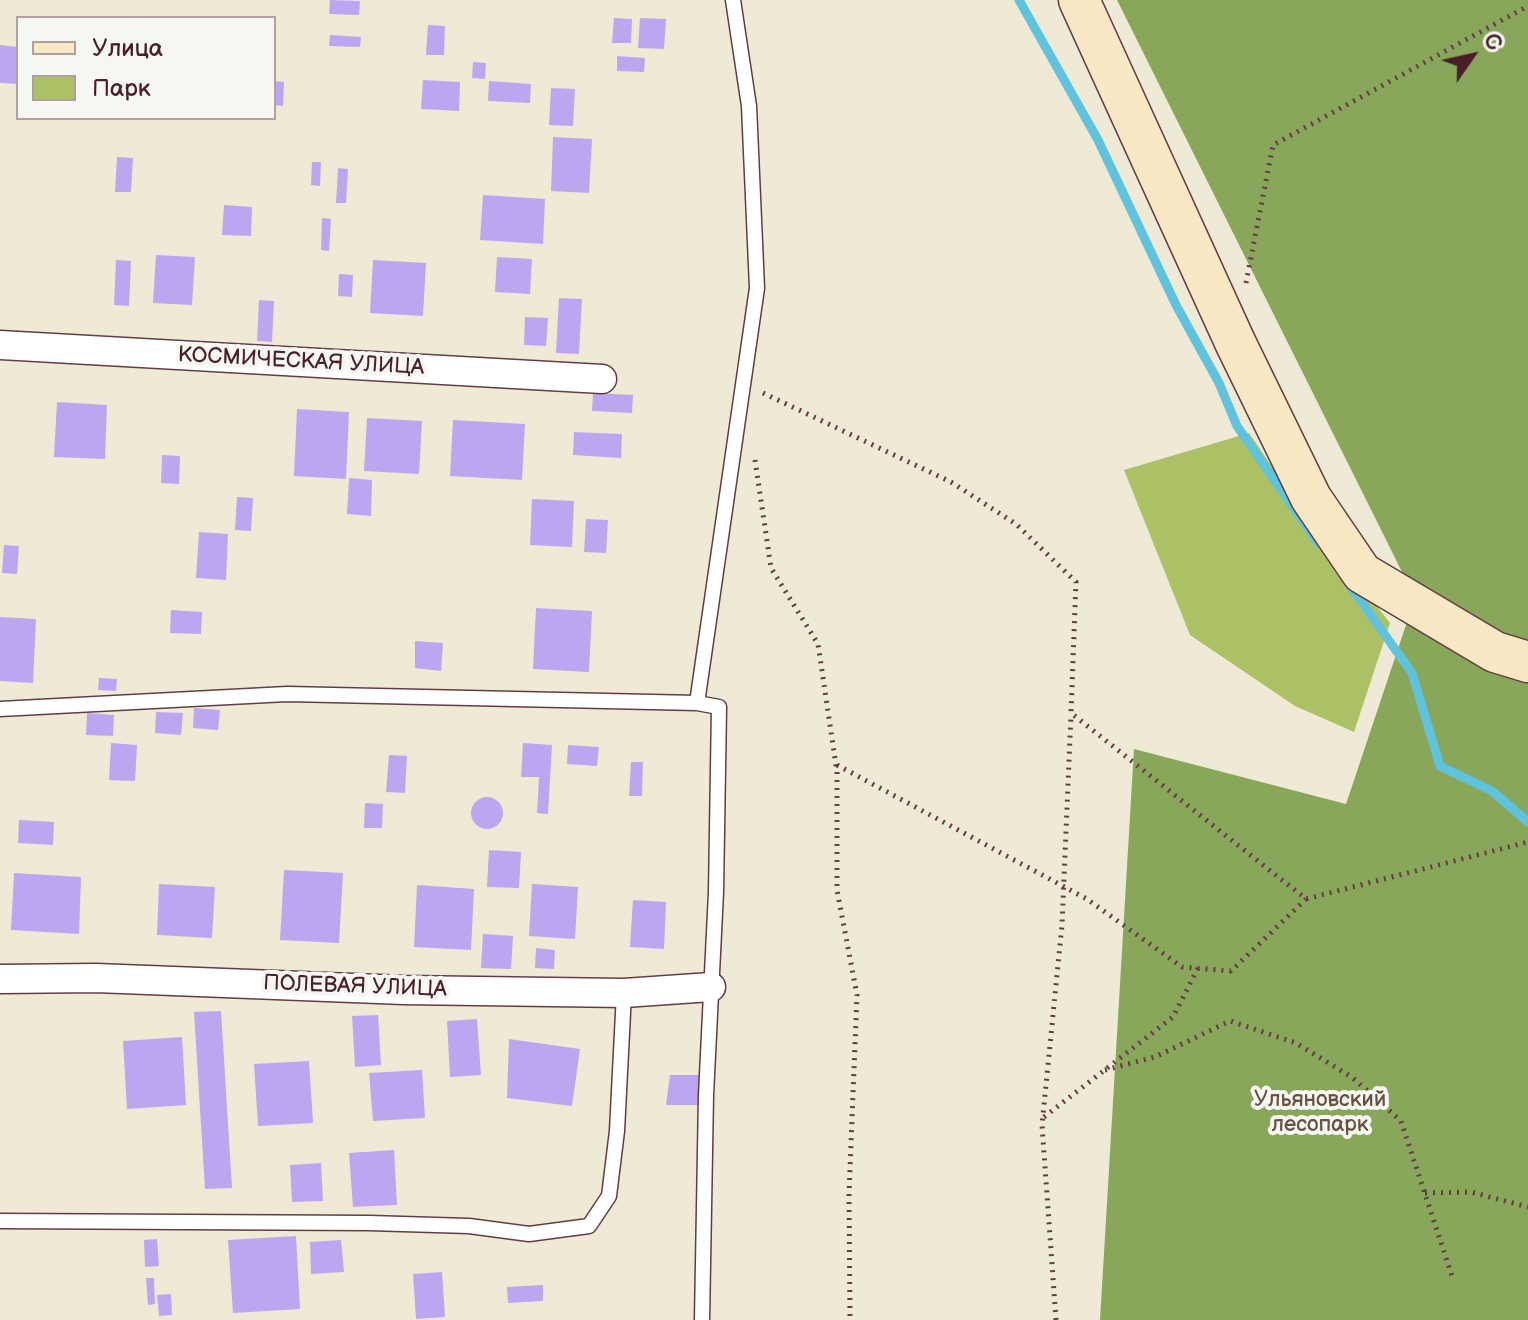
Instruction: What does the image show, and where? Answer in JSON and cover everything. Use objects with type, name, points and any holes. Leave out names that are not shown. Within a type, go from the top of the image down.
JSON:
[{"type":"street","points":[[1079,0],[1235,342],[1311,498],[1362,573],[1495,652],[1528,662]]},
{"type":"street","name":"КОСМИЧЕСКАЯ УЛИЦА","points":[[0,345],[602,379]]},
{"type":"street","name":"ПОЛЕВАЯ УЛИЦА","points":[[0,979],[96,978],[404,990],[624,993],[711,987]]},
{"type":"lane","points":[[697,703],[757,288],[749,106],[733,0]]},
{"type":"lane","points":[[0,709],[287,694],[697,703],[719,707],[702,1320]]},
{"type":"lane","points":[[0,1221],[369,1223],[469,1226],[529,1234],[589,1226],[609,1196],[617,1131],[624,993]]},
{"type":"path","points":[[1235,342],[1273,145],[1528,6]]},
{"type":"path","points":[[744,383],[951,482],[1016,524],[1076,582],[1062,925],[1043,1118],[1056,1320]]},
{"type":"path","points":[[753,445],[771,568],[818,644],[836,765],[837,890],[857,995],[849,1194],[850,1320]]},
{"type":"path","points":[[1071,713],[1306,899]]},
{"type":"path","points":[[836,765],[1087,899],[1182,967],[1231,971],[1306,899],[1528,842]]},
{"type":"path","points":[[1043,1118],[1173,1017],[1198,968]]},
{"type":"path","points":[[1105,1070],[1155,1057],[1230,1021],[1296,1043],[1353,1078],[1401,1121],[1453,1279]]},
{"type":"path","points":[[1425,1193],[1471,1192],[1528,1207]]},
{"type":"green space","name":"Ульяновский лесопарк","points":[[1117,0],[1528,0],[1528,1320],[1100,1320],[1134,749],[1346,804],[1415,598]]},
{"type":"green space","points":[[1249,433],[1308,519],[1390,623],[1354,732],[1295,706],[1190,635],[1124,470]]},
{"type":"building","points":[[330,0],[360,1],[359,15],[329,14]]},
{"type":"building","points":[[614,18],[632,19],[631,43],[612,43]]},
{"type":"building","points":[[640,18],[666,19],[664,49],[638,48]]},
{"type":"building","points":[[428,25],[445,26],[444,55],[426,55]]},
{"type":"building","points":[[330,35],[361,37],[360,47],[329,46]]},
{"type":"building","points":[[0,45],[16,47],[16,84],[0,83]]},
{"type":"building","points":[[617,56],[645,58],[644,72],[617,71]]},
{"type":"building","points":[[473,62],[486,63],[485,79],[472,78]]},
{"type":"building","points":[[423,80],[460,82],[459,111],[421,109]]},
{"type":"building","points":[[276,81],[284,82],[283,106],[276,105]]},
{"type":"building","points":[[489,81],[531,84],[530,103],[488,101]]},
{"type":"building","points":[[551,88],[575,89],[573,126],[549,125]]},
{"type":"building","points":[[553,137],[592,139],[589,193],[551,191]]},
{"type":"building","points":[[117,157],[133,158],[131,192],[115,192]]},
{"type":"building","points":[[312,162],[321,162],[320,186],[311,185]]},
{"type":"building","points":[[338,168],[348,169],[346,203],[336,203]]},
{"type":"building","points":[[483,195],[545,199],[543,244],[480,240]]},
{"type":"building","points":[[224,205],[252,207],[251,236],[222,235]]},
{"type":"building","points":[[322,218],[331,219],[329,251],[321,250]]},
{"type":"building","points":[[156,255],[195,257],[192,305],[153,303]]},
{"type":"building","points":[[497,257],[532,259],[530,294],[495,292]]},
{"type":"building","points":[[116,260],[131,261],[129,306],[114,305]]},
{"type":"building","points":[[373,260],[426,263],[423,316],[370,313]]},
{"type":"building","points":[[339,274],[353,275],[352,297],[338,296]]},
{"type":"building","points":[[559,298],[582,299],[579,354],[556,353]]},
{"type":"building","points":[[259,300],[274,301],[272,342],[257,341]]},
{"type":"building","points":[[525,317],[548,318],[546,346],[524,345]]},
{"type":"building","points":[[593,393],[633,395],[632,413],[592,411]]},
{"type":"building","points":[[57,402],[107,405],[105,459],[54,457]]},
{"type":"building","points":[[297,409],[349,412],[346,479],[294,476]]},
{"type":"building","points":[[367,418],[422,421],[419,474],[364,471]]},
{"type":"building","points":[[453,420],[525,424],[522,480],[450,476]]},
{"type":"building","points":[[574,432],[622,434],[621,458],[573,455]]},
{"type":"building","points":[[162,455],[180,456],[179,484],[161,483]]},
{"type":"building","points":[[349,478],[372,480],[371,516],[347,514]]},
{"type":"building","points":[[237,497],[253,498],[251,531],[235,530]]},
{"type":"building","points":[[532,499],[574,501],[572,547],[530,545]]},
{"type":"building","points":[[586,519],[608,520],[606,553],[584,552]]},
{"type":"building","points":[[199,532],[228,534],[226,580],[196,578]]},
{"type":"building","points":[[4,545],[19,546],[17,574],[2,573]]},
{"type":"building","points":[[536,608],[592,611],[589,672],[533,669]]},
{"type":"building","points":[[171,610],[202,612],[201,634],[170,633]]},
{"type":"building","points":[[0,617],[36,619],[33,683],[0,681]]},
{"type":"building","points":[[415,641],[443,643],[441,671],[415,668]]},
{"type":"building","points":[[99,678],[117,679],[116,691],[98,690]]},
{"type":"building","points":[[194,708],[220,710],[218,730],[193,728]]},
{"type":"building","points":[[156,712],[183,713],[181,735],[155,733]]},
{"type":"building","points":[[87,713],[114,715],[113,736],[86,735]]},
{"type":"building","points":[[111,743],[137,745],[135,781],[109,780]]},
{"type":"building","points":[[523,743],[552,745],[548,814],[537,813],[539,777],[521,777]]},
{"type":"building","points":[[568,745],[599,747],[597,766],[567,764]]},
{"type":"building","points":[[389,755],[407,756],[405,793],[386,792]]},
{"type":"building","points":[[631,762],[643,762],[642,796],[629,796]]},
{"type":"building","points":[[487,797],[498,802],[503,813],[498,824],[487,829],[476,824],[471,813],[476,802]]},
{"type":"building","points":[[365,803],[383,804],[382,828],[364,828]]},
{"type":"building","points":[[19,820],[54,822],[53,845],[18,843]]},
{"type":"building","points":[[489,850],[521,852],[519,888],[487,887]]},
{"type":"building","points":[[284,870],[343,873],[339,943],[280,940]]},
{"type":"building","points":[[14,873],[81,877],[79,934],[11,930]]},
{"type":"building","points":[[159,884],[215,887],[212,938],[157,935]]},
{"type":"building","points":[[532,884],[578,887],[575,939],[529,936]]},
{"type":"building","points":[[417,885],[474,889],[471,950],[414,947]]},
{"type":"building","points":[[633,900],[666,902],[664,949],[630,947]]},
{"type":"building","points":[[483,934],[513,936],[511,969],[481,968]]},
{"type":"building","points":[[536,948],[555,950],[554,969],[535,968]]},
{"type":"building","points":[[221,1011],[232,1188],[205,1189],[194,1012]]},
{"type":"building","points":[[378,1015],[381,1065],[355,1067],[352,1016]]},
{"type":"building","points":[[477,1019],[481,1075],[450,1077],[447,1021]]},
{"type":"building","points":[[182,1037],[186,1105],[127,1109],[123,1041]]},
{"type":"building","points":[[509,1039],[580,1049],[572,1106],[507,1098]]},
{"type":"building","points":[[309,1061],[313,1123],[258,1126],[254,1064]]},
{"type":"building","points":[[422,1070],[425,1118],[373,1121],[369,1073]]},
{"type":"building","points":[[670,1075],[700,1075],[698,1105],[666,1105]]},
{"type":"building","points":[[394,1150],[397,1205],[353,1207],[349,1153]]},
{"type":"building","points":[[321,1163],[323,1201],[292,1202],[290,1165]]},
{"type":"building","points":[[296,1236],[300,1309],[233,1313],[228,1240]]},
{"type":"building","points":[[157,1239],[159,1266],[145,1267],[144,1240]]},
{"type":"building","points":[[341,1240],[344,1272],[311,1274],[310,1242]]},
{"type":"building","points":[[442,1272],[445,1317],[416,1319],[413,1274]]},
{"type":"building","points":[[146,1278],[154,1278],[155,1304],[148,1305]]},
{"type":"building","points":[[543,1285],[543,1301],[508,1303],[507,1287]]},
{"type":"building","points":[[171,1294],[172,1315],[159,1316],[157,1295]]},
{"type":"waterway","points":[[1019,0],[1098,140],[1176,305],[1219,383],[1237,426],[1318,543]]},
{"type":"waterway","points":[[1348,583],[1412,673],[1440,766],[1492,791],[1528,822]]}]
